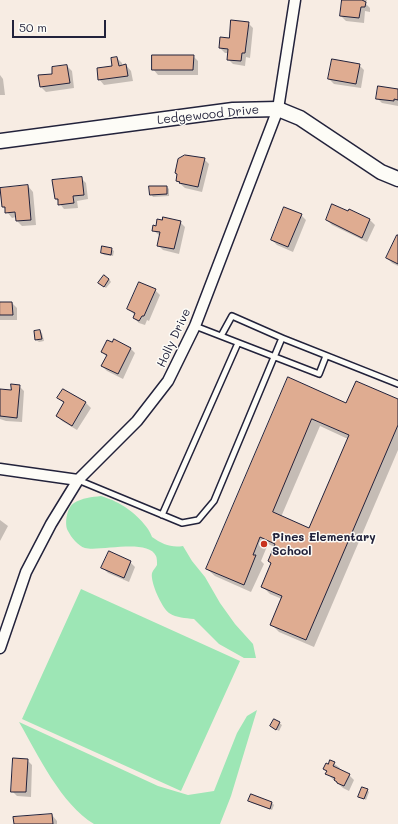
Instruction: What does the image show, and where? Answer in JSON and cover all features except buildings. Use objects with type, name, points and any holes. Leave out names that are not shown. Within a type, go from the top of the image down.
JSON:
[{"type":"street","name":"Holly Drive","points":[[0,648],[26,572],[51,524],[78,480],[137,421],[168,381],[195,326],[278,109],[295,0]]},
{"type":"street","name":"Ledgewood Drive","points":[[0,141],[233,110],[278,109],[300,118],[381,172],[398,179]]},
{"type":"street","points":[[0,469],[78,480]]},
{"type":"lane","points":[[221,336],[232,316],[282,338],[398,384]]},
{"type":"lane","points":[[195,326],[319,374],[326,356]]},
{"type":"lane","points":[[78,480],[182,523],[198,520],[214,501],[282,338]]},
{"type":"lane","points":[[162,515],[238,343]]},
{"type":"green space","points":[[101,496],[121,504],[132,512],[150,532],[152,537],[171,546],[183,546],[235,624],[253,644],[256,658],[244,658],[219,644],[194,619],[181,618],[169,613],[166,610],[157,594],[153,582],[152,573],[157,565],[157,561],[156,556],[151,551],[144,548],[134,547],[92,549],[85,548],[75,541],[69,533],[66,524],[70,508],[74,503],[80,500]]},
{"type":"green space","points":[[81,589],[240,661],[181,791],[22,719]]},
{"type":"green space","points":[[257,710],[231,796],[220,824],[94,824],[82,815],[61,792],[42,764],[19,722],[158,786],[188,795],[214,791],[237,733],[247,716]]},
{"type":"place","name":"Pines Elementary School","points":[[264,544]]}]
